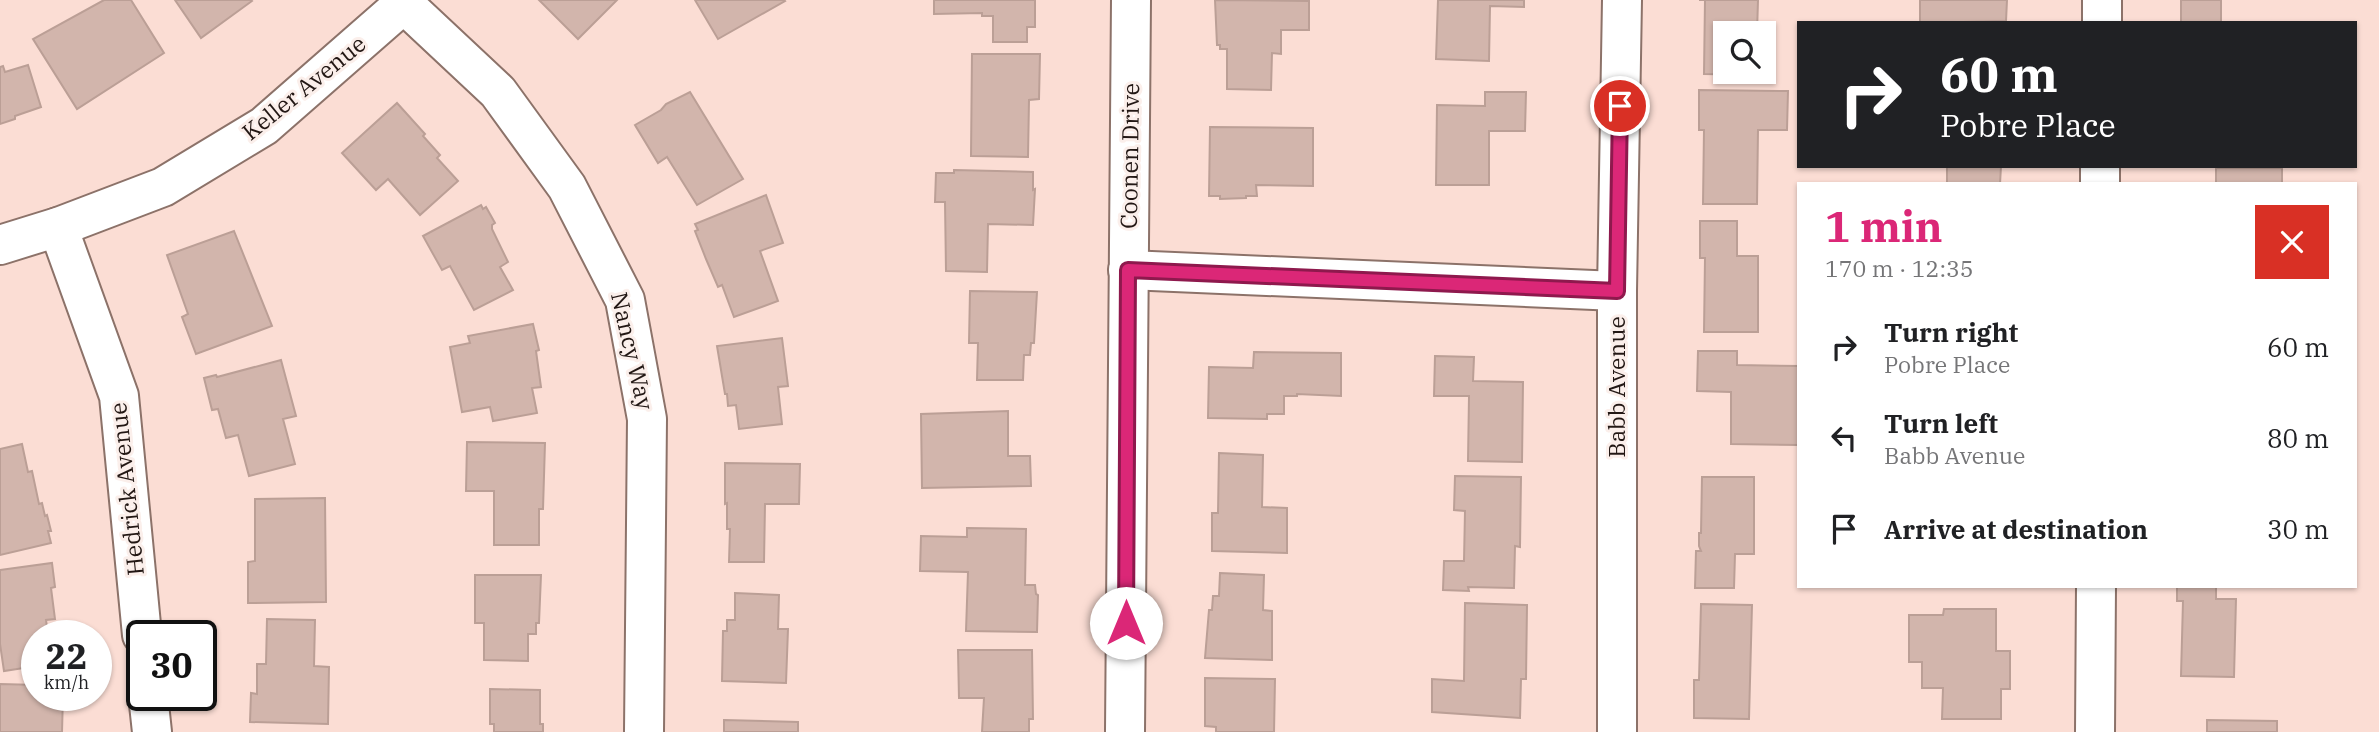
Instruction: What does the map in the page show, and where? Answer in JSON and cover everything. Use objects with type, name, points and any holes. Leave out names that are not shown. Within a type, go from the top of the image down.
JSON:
[{"type":"street","name":"Coonen Drive","points":[[1125,732],[1131,0]]},
{"type":"street","name":"Babb Avenue","points":[[1617,732],[1617,291],[1622,0]]},
{"type":"street","points":[[2102,0],[2102,21]]},
{"type":"street","name":"Keller Avenue","points":[[0,245],[58,227],[163,187],[264,127],[406,2]]},
{"type":"street","name":"Nancy Way","points":[[406,2],[498,92],[568,187],[625,300],[648,419],[644,732]]},
{"type":"street","name":"Hedrick Avenue","points":[[58,227],[119,396],[141,620]]},
{"type":"street","points":[[1128,270],[1617,291]]},
{"type":"street","points":[[2095,732],[2096,588]]},
{"type":"street","points":[[150,711],[152,732]]},
{"type":"building","points":[[104,0],[131,0],[164,53],[77,109],[33,39]]},
{"type":"building","points":[[175,0],[251,0],[252,1],[201,38]]},
{"type":"building","points":[[539,0],[617,0],[578,39]]},
{"type":"building","points":[[695,0],[784,0],[785,1],[718,39]]},
{"type":"building","points":[[934,0],[1035,0],[1035,27],[1027,27],[1027,42],[993,42],[993,16],[982,16],[982,13],[934,14]]},
{"type":"building","points":[[1215,0],[1309,1],[1309,30],[1281,30],[1281,54],[1272,53],[1271,90],[1227,89],[1227,49],[1220,49],[1220,45],[1217,45]]},
{"type":"building","points":[[1438,0],[1524,0],[1524,7],[1490,6],[1489,61],[1436,59]]},
{"type":"building","points":[[1705,0],[1758,0],[1757,21],[1713,21],[1713,74],[1704,74]]},
{"type":"building","points":[[1920,0],[2007,0],[2006,21],[1920,21]]},
{"type":"building","points":[[2181,0],[2221,0],[2221,21],[2181,21]]},
{"type":"building","points":[[972,54],[1040,54],[1039,99],[1029,100],[1028,157],[971,156]]},
{"type":"building","points":[[28,65],[41,107],[0,124],[0,67],[3,66],[5,72]]},
{"type":"building","points":[[1699,90],[1788,91],[1787,130],[1758,130],[1757,204],[1703,204],[1704,130],[1699,130]]},
{"type":"building","points":[[690,92],[743,179],[697,205],[667,157],[658,163],[635,125]]},
{"type":"building","points":[[1485,92],[1526,92],[1525,131],[1489,131],[1489,185],[1436,185],[1437,105],[1485,106]]},
{"type":"building","points":[[397,103],[425,134],[423,136],[440,155],[437,158],[458,181],[420,215],[388,179],[376,190],[342,153]]},
{"type":"building","points":[[1210,127],[1313,128],[1313,186],[1256,185],[1257,196],[1220,199],[1220,196],[1209,196]]},
{"type":"building","points":[[1947,168],[2001,168],[2000,182],[1947,182]]},
{"type":"building","points":[[2216,168],[2282,168],[2282,182],[2216,182]]},
{"type":"building","points":[[954,170],[1033,172],[1033,225],[988,224],[987,272],[946,271],[945,202],[935,202],[936,173],[954,173]]},
{"type":"building","points":[[766,195],[783,243],[760,251],[778,301],[734,317],[722,285],[718,287],[706,259],[695,224]]},
{"type":"building","points":[[481,205],[483,209],[486,207],[495,223],[492,229],[508,262],[500,267],[513,290],[474,310],[450,266],[442,270],[423,236]]},
{"type":"building","points":[[1700,221],[1737,221],[1737,256],[1758,256],[1758,332],[1704,332],[1705,258],[1700,258]]},
{"type":"building","points":[[234,231],[272,326],[196,354],[182,317],[188,314],[167,255]]},
{"type":"building","points":[[970,291],[1037,292],[1034,343],[1031,343],[1030,355],[1024,355],[1023,380],[977,380],[978,343],[969,343]]},
{"type":"building","points":[[533,324],[539,350],[536,351],[541,387],[532,388],[537,413],[493,421],[490,407],[462,412],[450,347],[470,343],[468,336]]},
{"type":"building","points":[[782,338],[788,386],[778,387],[782,424],[739,429],[736,405],[728,406],[717,346]]},
{"type":"building","points":[[1698,351],[1737,351],[1737,365],[1797,366],[1797,445],[1731,444],[1731,392],[1697,391]]},
{"type":"building","points":[[1254,352],[1341,353],[1341,396],[1284,396],[1284,414],[1267,414],[1267,419],[1208,418],[1209,367],[1253,368]]},
{"type":"building","points":[[1435,356],[1474,357],[1473,381],[1523,382],[1522,462],[1468,461],[1469,396],[1434,396]]},
{"type":"building","points":[[281,360],[296,416],[283,419],[295,464],[249,476],[238,435],[226,438],[218,409],[212,410],[204,378]]},
{"type":"building","points":[[1008,411],[1008,456],[1030,456],[1031,486],[922,488],[921,414]]},
{"type":"building","points":[[467,442],[545,443],[543,509],[539,509],[539,545],[494,545],[494,491],[466,491]]},
{"type":"building","points":[[22,444],[28,472],[32,471],[39,504],[42,503],[45,516],[47,515],[51,543],[0,555],[0,449]]},
{"type":"building","points":[[1219,453],[1263,455],[1262,507],[1287,508],[1287,553],[1212,551],[1212,513],[1218,513]]},
{"type":"building","points":[[725,463],[800,464],[799,504],[765,504],[764,562],[729,562],[730,529],[727,529],[727,503],[725,504]]},
{"type":"building","points":[[1455,476],[1521,477],[1520,547],[1515,546],[1514,588],[1468,587],[1469,591],[1443,590],[1444,561],[1464,561],[1465,511],[1454,510]]},
{"type":"building","points":[[1702,477],[1754,477],[1754,554],[1735,554],[1734,588],[1695,588],[1696,551],[1701,551],[1699,533]]},
{"type":"building","points":[[325,498],[326,602],[248,603],[248,562],[255,561],[255,499]]},
{"type":"building","points":[[967,528],[1026,529],[1025,585],[1035,585],[1038,595],[1037,632],[966,631],[968,572],[920,571],[921,536],[967,537]]},
{"type":"building","points":[[52,563],[55,587],[51,588],[55,619],[21,620],[21,668],[4,671],[0,644],[0,570]]},
{"type":"building","points":[[1220,573],[1264,575],[1263,610],[1272,611],[1272,660],[1205,658],[1209,610],[1212,610],[1213,596],[1219,596]]},
{"type":"building","points":[[475,575],[541,575],[539,623],[536,623],[536,634],[528,634],[528,661],[484,660],[484,623],[475,623]]},
{"type":"building","points":[[2177,588],[2216,588],[2216,599],[2236,599],[2234,677],[2181,676],[2183,601],[2177,601]]},
{"type":"building","points":[[735,593],[779,595],[778,629],[788,629],[786,683],[722,681],[723,631],[727,631],[727,620],[735,620]]},
{"type":"building","points":[[1465,603],[1527,605],[1526,679],[1521,679],[1520,718],[1432,712],[1432,679],[1464,681]]},
{"type":"building","points":[[1701,604],[1752,605],[1749,719],[1694,718],[1694,680],[1699,680]]},
{"type":"building","points":[[1944,609],[1996,609],[1996,651],[2010,651],[2010,689],[2001,689],[2001,719],[1942,719],[1943,688],[1922,688],[1922,662],[1909,662],[1909,615],[1943,615]]},
{"type":"building","points":[[267,619],[315,620],[314,666],[329,667],[328,724],[250,722],[251,693],[257,694],[257,664],[266,664]]},
{"type":"building","points":[[958,650],[1032,650],[1033,719],[1029,719],[1029,732],[982,732],[984,698],[959,698]]},
{"type":"building","points":[[1205,678],[1275,679],[1274,732],[1216,732],[1216,727],[1205,726]]},
{"type":"building","points":[[0,684],[21,685],[21,711],[63,711],[62,732],[0,732]]},
{"type":"building","points":[[490,689],[540,690],[540,724],[543,724],[543,732],[494,732],[494,724],[490,724]]},
{"type":"building","points":[[724,720],[798,722],[798,732],[724,732]]},
{"type":"building","points":[[2207,720],[2277,721],[2277,732],[2207,732]]},
{"type":"route","points":[[1126,623],[1128,270],[1617,291],[1620,106]]}]
